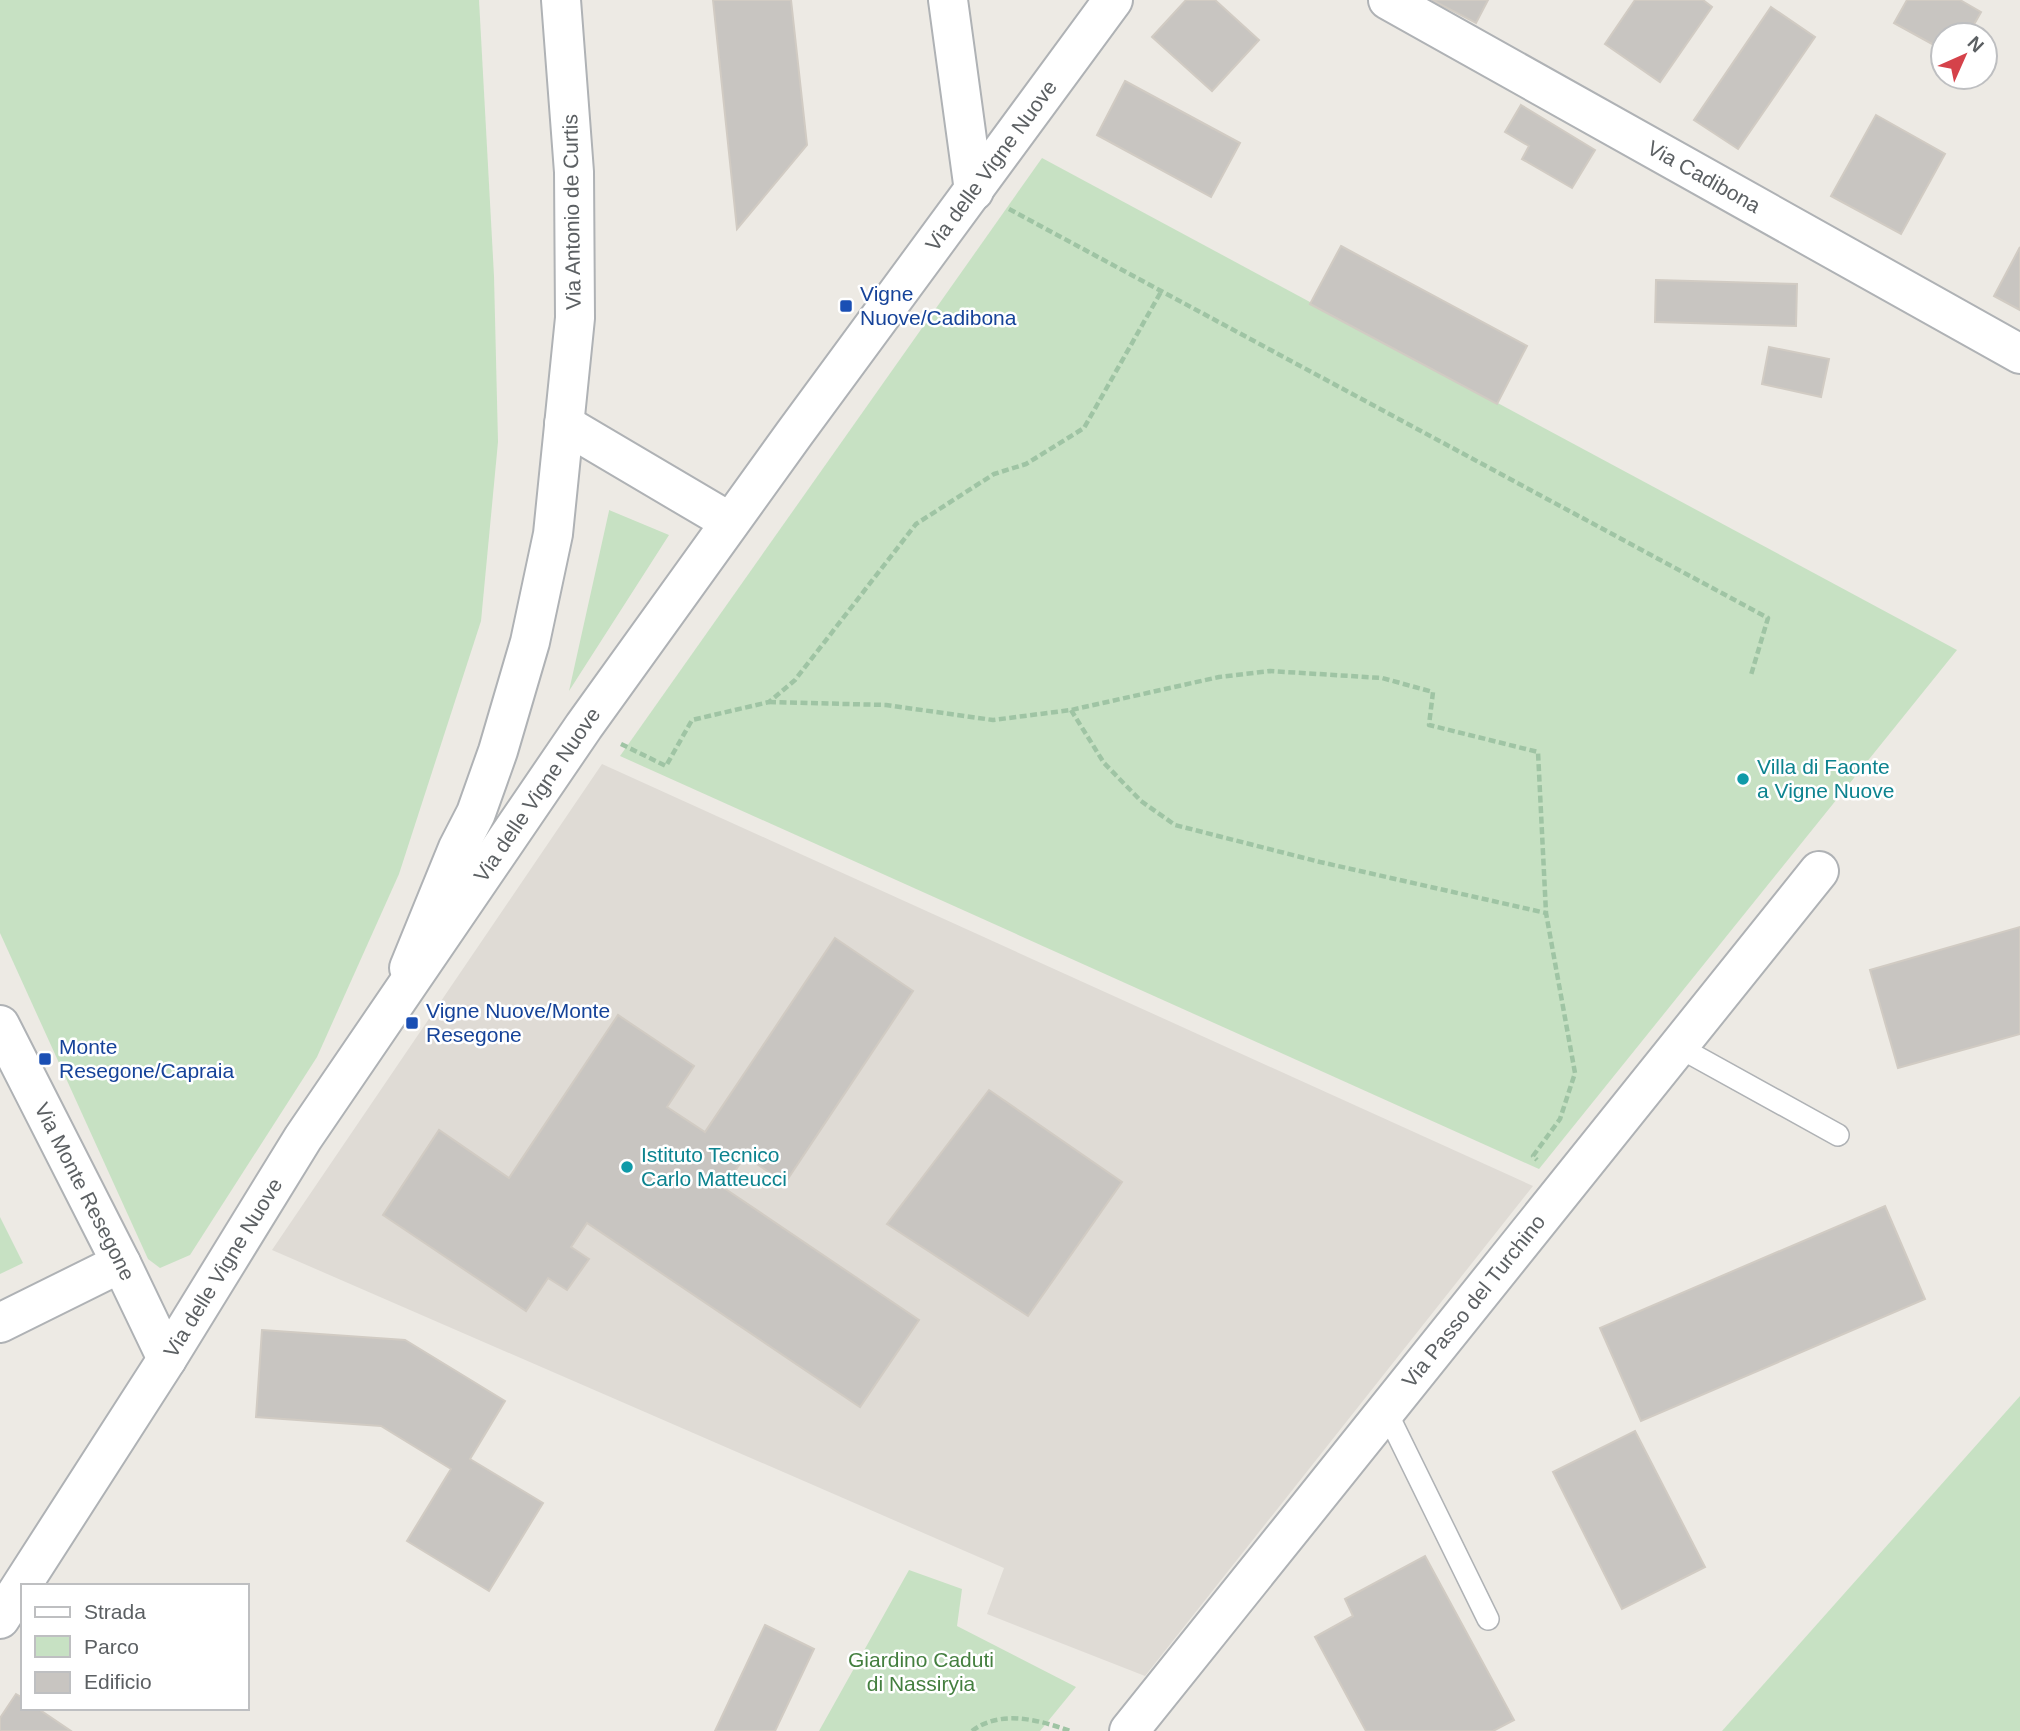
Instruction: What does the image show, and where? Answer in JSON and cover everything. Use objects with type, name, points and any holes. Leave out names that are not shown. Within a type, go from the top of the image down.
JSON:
[{"type":"street","name":"Via Antonio de Curtis","points":[[390,1012],[458,848],[476,813],[520,685],[553,534],[575,318],[574,172],[561,0]]},
{"type":"street","points":[[948,0],[974,191]]},
{"type":"street","name":"Via delle Vigne Nuove","points":[[22,1584],[167,1359],[270,1188],[584,726],[730,522],[1113,0]]},
{"type":"street","name":"Via Cadibona","points":[[1388,0],[2020,354]]},
{"type":"street","points":[[565,424],[730,522]]},
{"type":"street","name":"Via Passo del Turchino","points":[[1129,1731],[1819,871]]},
{"type":"street","name":"Via Monte Resegone","points":[[0,1025],[167,1359]]},
{"type":"street","points":[[0,1323],[121,1263]]},
{"type":"street","name":"Via delle Vigne Nuove","points":[[0,1619],[21,1586]]},
{"type":"lane","points":[[1677,1046],[1838,1135]]},
{"type":"lane","points":[[1385,1409],[1488,1619]]},
{"type":"path","points":[[974,191],[1768,618],[1751,675]]},
{"type":"path","points":[[769,702],[795,680],[916,524],[994,474],[1026,464],[1084,428],[1162,290]]},
{"type":"path","points":[[584,726],[666,766],[692,720],[769,702],[887,705],[993,720],[1071,710],[1219,677],[1270,671],[1382,678],[1433,692],[1429,725],[1538,752],[1546,913],[1575,1073],[1560,1119],[1533,1156],[1564,1186]]},
{"type":"path","points":[[1071,710],[1104,763],[1141,801],[1175,825],[1320,862],[1546,913]]},
{"type":"path","points":[[972,1731],[984,1722],[1020,1717],[1070,1731]]},
{"type":"shaded area","points":[[602,764],[1533,1186],[1145,1676],[987,1614],[1004,1568],[272,1250]]},
{"type":"green space","points":[[0,0],[479,0],[494,276],[498,442],[481,621],[399,874],[317,1057],[190,1255],[160,1268],[148,1259],[0,933]]},
{"type":"green space","points":[[1042,158],[1957,650],[1539,1169],[620,756]]},
{"type":"green space","points":[[609,511],[669,535],[569,691]]},
{"type":"green space","points":[[0,1217],[23,1263],[0,1274]]},
{"type":"green space","points":[[2020,1396],[2020,1731],[1722,1731]]},
{"type":"green space","name":"Giardino Caduti di Nassiryia","points":[[909,1570],[962,1589],[957,1626],[1076,1687],[1040,1731],[819,1731]]},
{"type":"building","points":[[713,0],[791,0],[807,145],[737,229]]},
{"type":"building","points":[[1186,0],[1215,0],[1259,40],[1212,91],[1152,37]]},
{"type":"building","points":[[1432,0],[1488,0],[1476,23]]},
{"type":"building","points":[[1635,0],[1703,0],[1712,7],[1660,82],[1605,44]]},
{"type":"building","points":[[1907,0],[1960,0],[1981,12],[1976,21],[1929,21],[1929,42],[1894,23]]},
{"type":"building","points":[[1771,7],[1815,37],[1738,149],[1694,120]]},
{"type":"building","points":[[1125,81],[1240,143],[1211,197],[1097,135]]},
{"type":"building","points":[[1521,105],[1595,150],[1572,188],[1522,159],[1529,146],[1505,132]]},
{"type":"building","points":[[1876,115],[1945,154],[1901,234],[1831,196]]},
{"type":"building","points":[[1341,246],[1527,346],[1497,404],[1310,304]]},
{"type":"building","points":[[2020,247],[2020,310],[1994,296]]},
{"type":"building","points":[[1656,280],[1797,284],[1796,326],[1655,322]]},
{"type":"building","points":[[1769,347],[1829,359],[1821,397],[1762,384]]},
{"type":"building","points":[[2020,927],[2020,1034],[1898,1068],[1870,970]]},
{"type":"building","name":"Istituto Tecnico Carlo Matteucci","points":[[835,938],[913,991],[785,1183],[745,1156],[724,1188],[919,1320],[860,1407],[587,1223],[571,1247],[589,1259],[567,1290],[548,1278],[526,1311],[383,1215],[439,1130],[509,1178],[618,1015],[694,1066],[667,1107],[705,1132]]},
{"type":"building","points":[[989,1090],[1122,1182],[1028,1316],[887,1224]]},
{"type":"building","points":[[1885,1206],[1925,1299],[1641,1421],[1600,1328]]},
{"type":"building","points":[[262,1330],[405,1340],[505,1401],[470,1459],[543,1503],[489,1591],[407,1541],[451,1469],[381,1426],[256,1417]]},
{"type":"building","points":[[1635,1431],[1705,1567],[1622,1609],[1553,1472]]},
{"type":"building","points":[[1425,1556],[1514,1720],[1493,1731],[1366,1731],[1315,1637],[1353,1616],[1345,1599]]},
{"type":"building","points":[[765,1625],[814,1649],[775,1731],[715,1731]]},
{"type":"building","points":[[16,1694],[21,1697],[21,1710],[40,1710],[71,1731],[0,1731],[0,1718]]},
{"type":"place","name":"Vigne Nuove/Cadibona","points":[[846,306]]},
{"type":"place","name":"Villa di Faonte a Vigne Nuove","points":[[1743,779]]},
{"type":"place","name":"Vigne Nuove/Monte Resegone","points":[[412,1023]]},
{"type":"place","name":"Monte Resegone/Capraia","points":[[45,1059]]},
{"type":"place","name":"Istituto Tecnico Carlo Matteucci","points":[[627,1167]]}]
